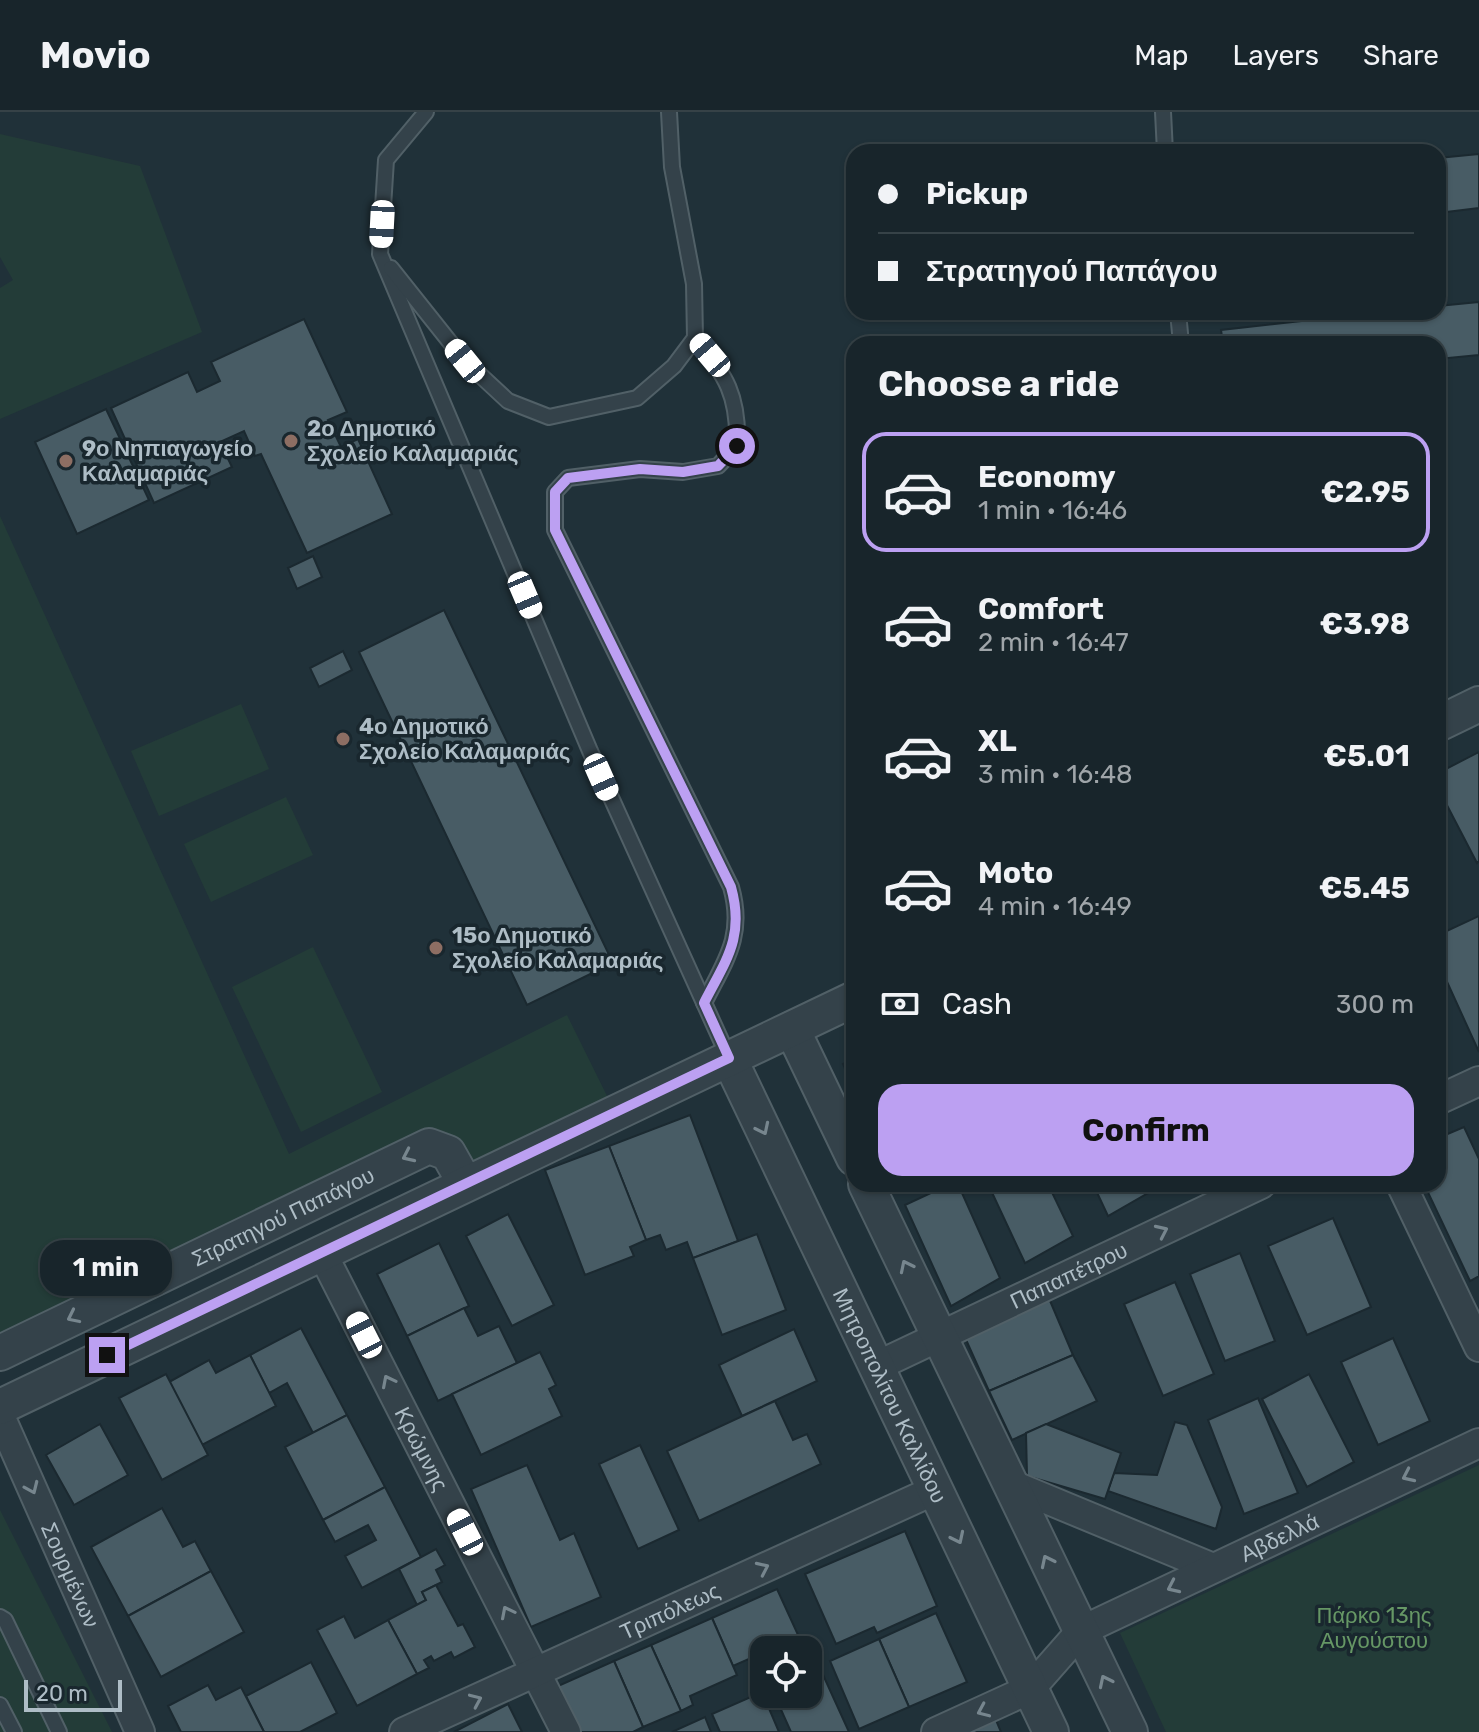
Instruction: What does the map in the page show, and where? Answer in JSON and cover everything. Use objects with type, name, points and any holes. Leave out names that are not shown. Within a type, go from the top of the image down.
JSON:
[{"type":"street","points":[[1446,720],[1479,704]]},
{"type":"street","points":[[0,1407],[321,1251],[846,1003]]},
{"type":"street","points":[[792,1029],[846,1141]]},
{"type":"street","name":"Μητροπολίτου Καλλίδου","points":[[729,1058],[1051,1732]]},
{"type":"street","points":[[1446,1096],[1479,1081]]},
{"type":"street","name":"Στρατηγού Παπάγου","points":[[0,1353],[429,1146],[448,1153],[465,1183]]},
{"type":"street","points":[[870,1192],[1130,1732]]},
{"type":"street","name":"Παπαπέτρου","points":[[877,1366],[1244,1192]]},
{"type":"street","points":[[1405,1192],[1479,1347]]},
{"type":"street","name":"Κρώμνης","points":[[321,1251],[566,1732]]},
{"type":"street","name":"Σουρμένων","points":[[0,1416],[140,1732]]},
{"type":"street","name":"Αβδελλά","points":[[1081,1631],[1479,1443]]},
{"type":"street","points":[[1010,1484],[1213,1568]]},
{"type":"street","name":"Τριπόλεως","points":[[404,1732],[935,1490]]},
{"type":"street","points":[[936,1732],[1030,1689],[1081,1631]]},
{"type":"lane","points":[[426,112],[386,160],[380,254],[590,751],[729,1058]]},
{"type":"lane","points":[[380,254],[465,361],[508,401],[549,417],[637,398],[674,366],[695,338],[694,284],[672,167],[669,112]]},
{"type":"lane","points":[[1163,112],[1165,144]]},
{"type":"lane","points":[[695,338],[725,373],[738,420],[737,446],[718,466],[683,472],[640,469],[568,478],[555,492],[555,530],[731,887],[737,906],[737,934],[704,1003]]},
{"type":"lane","points":[[0,1617],[5,1620],[59,1732]]},
{"type":"lane","points":[[0,1705],[14,1732]]},
{"type":"green space","points":[[0,134],[140,166],[202,332],[0,419],[0,288],[13,280],[0,257]]},
{"type":"green space","points":[[0,516],[289,1154],[567,1015],[610,1102],[465,1180],[450,1150],[0,1351]]},
{"type":"green space","points":[[241,704],[269,769],[159,816],[131,751]]},
{"type":"green space","points":[[286,797],[313,855],[211,902],[184,844]]},
{"type":"green space","points":[[313,947],[382,1092],[301,1132],[232,987]]},
{"type":"green space","name":"Πάρκο 13ης Αυγούστου","points":[[1479,1465],[1479,1732],[1166,1732],[1120,1633]]},
{"type":"green space","points":[[0,1510],[112,1732],[0,1732]]},
{"type":"building","points":[[1479,154],[1479,208],[1446,212],[1446,157]]},
{"type":"building","points":[[1479,302],[1479,355],[1446,358],[1446,336],[1222,336],[1221,330],[1311,320],[1446,320],[1446,305]]},
{"type":"building","points":[[304,319],[347,412],[328,420],[341,447],[358,439],[392,514],[307,553],[261,454],[255,456],[244,431],[220,442],[232,467],[154,503],[111,408],[188,372],[197,392],[220,381],[211,362]]},
{"type":"building","points":[[106,409],[149,500],[77,534],[35,442]]},
{"type":"building","points":[[313,556],[322,577],[297,589],[288,568]]},
{"type":"building","points":[[444,610],[613,963],[527,1005],[359,652]]},
{"type":"building","points":[[343,651],[352,670],[319,687],[310,668]]},
{"type":"building","points":[[1479,752],[1477,863],[1446,803],[1446,769]]},
{"type":"building","points":[[1479,916],[1479,1052],[1446,980],[1446,931]]},
{"type":"building","points":[[690,1115],[738,1241],[693,1258],[687,1242],[666,1250],[660,1235],[646,1240],[609,1146]]},
{"type":"building","points":[[1464,1127],[1479,1159],[1479,1276],[1470,1281],[1428,1192],[1446,1192],[1446,1135]]},
{"type":"building","points":[[609,1146],[646,1240],[630,1247],[634,1256],[585,1275],[545,1170]]},
{"type":"building","points":[[933,1192],[962,1192],[1000,1278],[951,1306],[905,1205]]},
{"type":"building","points":[[992,1192],[1052,1192],[1073,1236],[1025,1263]]},
{"type":"building","points":[[1097,1192],[1148,1192],[1148,1193],[1108,1216]]},
{"type":"building","points":[[508,1214],[554,1305],[512,1326],[466,1236]]},
{"type":"building","points":[[1333,1218],[1371,1307],[1307,1335],[1268,1246]]},
{"type":"building","points":[[757,1234],[786,1310],[722,1335],[693,1258]]},
{"type":"building","points":[[439,1243],[469,1306],[407,1336],[377,1274]]},
{"type":"building","points":[[1240,1253],[1275,1341],[1225,1361],[1190,1274]]},
{"type":"building","points":[[1175,1282],[1214,1374],[1163,1396],[1124,1304]]},
{"type":"building","points":[[1048,1296],[1073,1355],[989,1391],[963,1333]]},
{"type":"building","points":[[464,1308],[478,1336],[499,1326],[517,1363],[438,1401],[407,1336]]},
{"type":"building","points":[[301,1328],[347,1415],[313,1433],[287,1383],[269,1393],[250,1355]]},
{"type":"building","points":[[794,1329],[817,1381],[742,1416],[719,1365]]},
{"type":"building","points":[[1393,1338],[1430,1421],[1378,1445],[1341,1362]]},
{"type":"building","points":[[540,1352],[556,1385],[549,1389],[562,1416],[481,1455],[452,1394]]},
{"type":"building","points":[[250,1355],[276,1406],[202,1445],[169,1382],[209,1360],[216,1373]]},
{"type":"building","points":[[1073,1355],[1097,1401],[1012,1440],[989,1391]]},
{"type":"building","points":[[166,1374],[208,1455],[162,1480],[119,1398]]},
{"type":"building","points":[[1309,1374],[1354,1462],[1307,1487],[1262,1399]]},
{"type":"building","points":[[1258,1398],[1298,1493],[1244,1514],[1208,1420]]},
{"type":"building","points":[[775,1401],[793,1440],[807,1434],[821,1464],[699,1521],[667,1451]]},
{"type":"building","points":[[347,1415],[385,1487],[323,1520],[285,1447]]},
{"type":"building","points":[[1175,1422],[1187,1425],[1222,1507],[1216,1529],[1108,1491],[1114,1473],[1157,1475]]},
{"type":"building","points":[[100,1424],[128,1475],[74,1505],[46,1455]]},
{"type":"building","points":[[1046,1424],[1121,1453],[1105,1499],[1027,1476],[1026,1433]]},
{"type":"building","points":[[640,1445],[679,1530],[638,1549],[599,1464]]},
{"type":"building","points":[[527,1465],[560,1540],[574,1533],[601,1597],[531,1627],[471,1489]]},
{"type":"building","points":[[385,1487],[421,1557],[362,1588],[345,1556],[376,1540],[368,1525],[335,1542],[323,1520]]},
{"type":"building","points":[[162,1508],[183,1547],[195,1541],[211,1571],[128,1616],[91,1547]]},
{"type":"building","points":[[905,1531],[937,1606],[877,1633],[874,1627],[836,1644],[805,1574]]},
{"type":"building","points":[[436,1549],[445,1565],[436,1570],[442,1582],[422,1592],[426,1600],[417,1605],[399,1569]]},
{"type":"building","points":[[211,1571],[244,1632],[161,1677],[128,1616]]},
{"type":"building","points":[[436,1585],[458,1626],[463,1624],[475,1647],[454,1658],[451,1652],[434,1661],[431,1656],[424,1660],[429,1668],[417,1674],[388,1620],[426,1600],[422,1592]]},
{"type":"building","points":[[777,1589],[799,1636],[750,1636],[750,1659],[733,1666],[712,1618]]},
{"type":"building","points":[[936,1613],[967,1682],[909,1707],[879,1639]]},
{"type":"building","points":[[344,1616],[355,1638],[388,1620],[417,1674],[357,1706],[317,1630]]},
{"type":"building","points":[[712,1618],[737,1675],[690,1696],[693,1705],[681,1711],[651,1645]]},
{"type":"building","points":[[879,1639],[909,1707],[859,1729],[830,1661]]},
{"type":"building","points":[[651,1645],[681,1711],[643,1727],[614,1661]]},
{"type":"building","points":[[614,1661],[643,1727],[633,1732],[578,1732],[558,1686]]},
{"type":"building","points":[[311,1662],[337,1713],[300,1732],[264,1732],[246,1696]]},
{"type":"building","points":[[822,1673],[849,1732],[791,1732],[780,1708],[822,1708]]},
{"type":"building","points":[[208,1685],[216,1700],[241,1687],[264,1732],[181,1732],[168,1706]]},
{"type":"building","points":[[750,1697],[750,1708],[769,1708],[779,1732],[720,1732],[712,1714]]},
{"type":"building","points":[[508,1704],[522,1732],[454,1732]]},
{"type":"building","points":[[705,1717],[711,1732],[672,1732]]},
{"type":"building","points":[[996,1720],[1001,1732],[970,1732]]},
{"type":"place","name":"2ο Δημοτικό Σχολείο Καλαμαριάς","points":[[291,441]]},
{"type":"place","name":"9ο Νηπιαγωγείο Καλαμαριάς","points":[[66,461]]},
{"type":"place","name":"4ο Δημοτικό Σχολείο Καλαμαριάς","points":[[343,739]]},
{"type":"place","name":"15ο Δημοτικό Σχολείο Καλαμαριάς","points":[[436,948]]},
{"type":"route","points":[[107,1355],[729,1058],[704,1003],[737,934],[737,906],[731,887],[555,530],[555,492],[568,478],[640,469],[683,472],[718,466],[737,446]]}]
